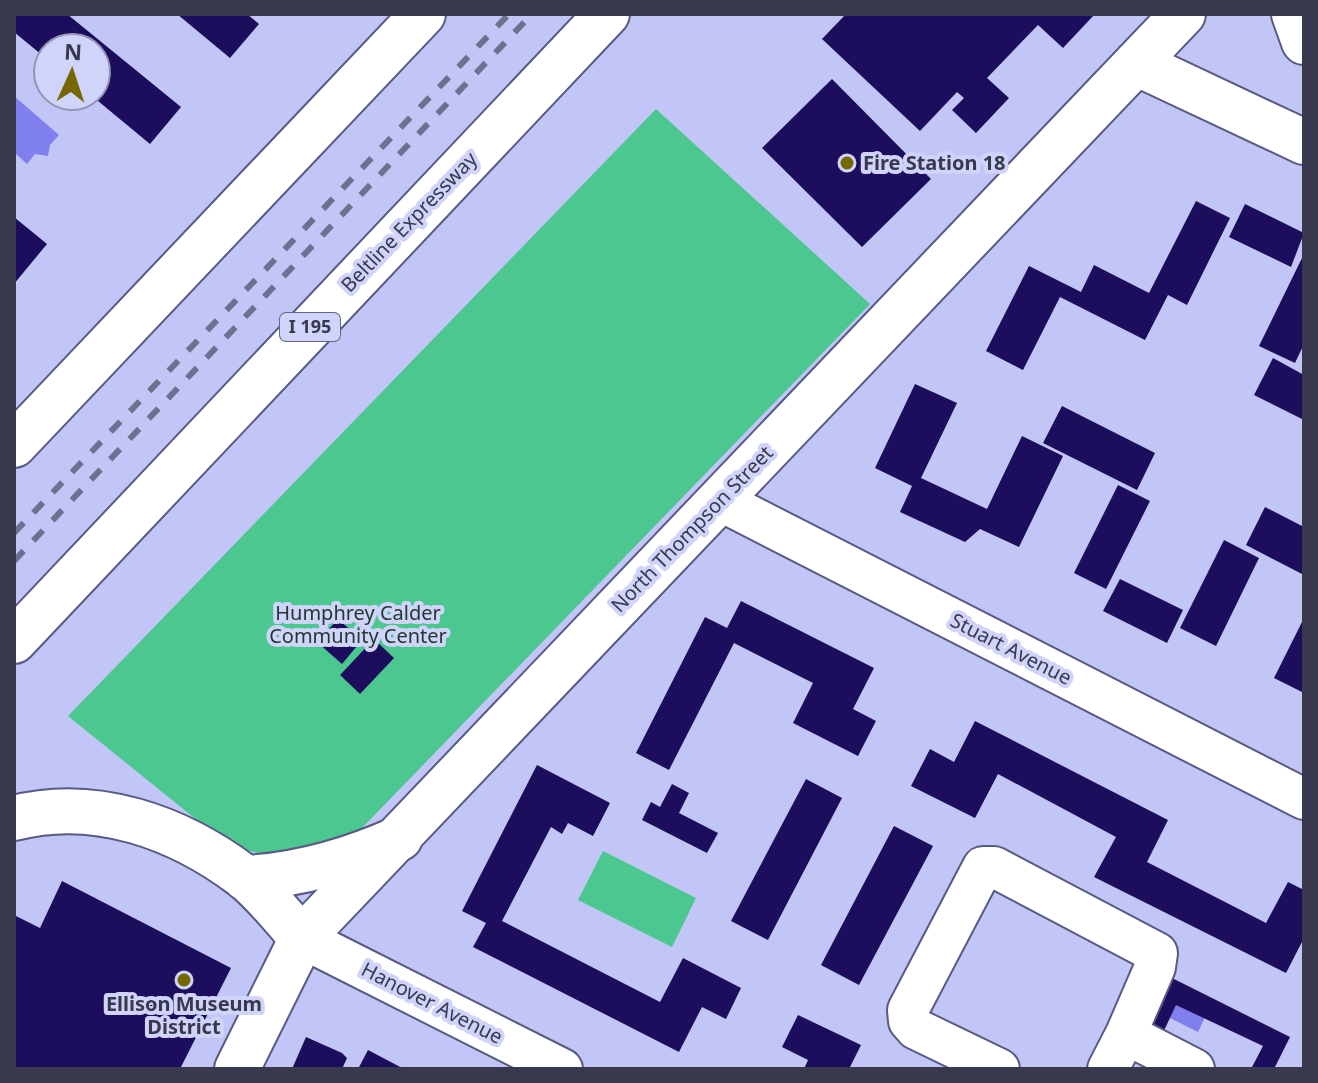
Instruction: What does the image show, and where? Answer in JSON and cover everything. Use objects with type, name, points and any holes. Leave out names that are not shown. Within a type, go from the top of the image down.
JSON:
[{"type":"main road","points":[[14,445],[423,14]]},
{"type":"main road","name":"Beltline Expressway","points":[[14,641],[607,14]]},
{"type":"main road","name":"North Thompson Street","points":[[237,1069],[302,938],[1183,14]]},
{"type":"main road","points":[[1294,14],[1304,42]]},
{"type":"main road","points":[[1136,63],[1268,128],[1304,142]]},
{"type":"main road","points":[[14,818],[38,812],[84,812],[133,819],[176,833],[245,878],[302,938]]},
{"type":"main road","points":[[245,878],[289,875],[328,866],[400,838]]},
{"type":"street","name":"Stuart Avenue","points":[[719,500],[1304,799]]},
{"type":"street","points":[[999,1069],[916,1029],[909,1021],[908,1010],[983,867],[994,867],[1157,953],[1155,967],[1108,1069]]},
{"type":"street","name":"Hanover Avenue","points":[[302,938],[562,1069]]},
{"type":"street","points":[[1126,1034],[1194,1069]]},
{"type":"green space","name":"Humphrey Calder Community Center","points":[[656,109],[870,304],[361,829],[320,846],[266,855],[229,846],[68,716]]},
{"type":"green space","points":[[603,851],[696,898],[672,947],[578,900]]},
{"type":"shaded area","points":[[14,96],[59,135],[50,145],[48,156],[35,154],[27,164],[14,152]]},
{"type":"shaded area","points":[[1172,999],[1206,1015],[1198,1032],[1164,1015]]},
{"type":"building","points":[[14,14],[67,14],[89,32],[32,32],[32,47],[14,32]]},
{"type":"building","points":[[177,14],[247,14],[259,24],[230,58]]},
{"type":"building","points":[[846,14],[1095,14],[1063,48],[1038,25],[987,78],[1009,98],[976,133],[952,110],[964,98],[957,92],[920,131],[822,39]]},
{"type":"building","points":[[112,51],[181,107],[150,144],[111,112]]},
{"type":"building","name":"Fire Station 18","points":[[832,79],[931,179],[862,247],[762,148]]},
{"type":"building","points":[[1196,201],[1230,218],[1187,305],[1168,295],[1145,340],[1060,297],[1023,370],[986,351],[1029,266],[1081,292],[1094,265],[1149,293]]},
{"type":"building","points":[[1245,204],[1304,233],[1291,267],[1229,237]]},
{"type":"building","points":[[14,217],[47,244],[14,284]]},
{"type":"building","points":[[1302,258],[1304,344],[1295,363],[1259,346]]},
{"type":"building","points":[[1273,358],[1304,375],[1304,420],[1254,395]]},
{"type":"building","points":[[915,384],[957,403],[921,478],[987,509],[1022,436],[1063,456],[1019,547],[980,529],[965,542],[900,512],[912,486],[875,468]]},
{"type":"building","points":[[1062,406],[1155,453],[1137,490],[1043,443]]},
{"type":"building","points":[[1118,485],[1150,501],[1106,589],[1074,573]]},
{"type":"building","points":[[1265,507],[1304,527],[1304,575],[1246,545]]},
{"type":"building","points":[[1224,540],[1259,558],[1216,646],[1180,628]]},
{"type":"building","points":[[1120,579],[1183,610],[1167,643],[1103,611]]},
{"type":"building","points":[[741,601],[874,668],[853,709],[876,721],[858,756],[793,723],[813,683],[734,643],[669,770],[636,753],[705,617],[727,628]]},
{"type":"building","points":[[1304,618],[1304,693],[1274,678]]},
{"type":"building","points":[[338,619],[362,640],[342,664],[317,642]]},
{"type":"building","points":[[374,639],[394,658],[360,694],[340,675]]},
{"type":"building","points":[[975,721],[1168,820],[1147,862],[1266,923],[1288,882],[1304,890],[1304,938],[1286,973],[1094,877],[1116,837],[998,774],[975,818],[911,786],[930,749],[954,762]]},
{"type":"building","points":[[537,765],[610,803],[593,836],[568,823],[562,834],[551,827],[502,921],[660,1002],[683,958],[741,988],[726,1019],[702,1007],[679,1052],[473,947],[486,923],[462,911]]},
{"type":"building","points":[[806,779],[842,798],[768,940],[731,921]]},
{"type":"building","points":[[672,784],[689,793],[679,813],[718,833],[707,853],[642,820],[651,802],[660,807]]},
{"type":"building","points":[[894,826],[933,846],[859,985],[821,965]]},
{"type":"building","points":[[62,881],[231,968],[180,1069],[14,1069],[14,915],[40,928]]},
{"type":"building","points":[[1162,973],[1290,1037],[1274,1069],[1251,1069],[1263,1046],[1176,1005],[1161,1037],[1136,1025]]},
{"type":"building","points":[[798,1015],[861,1045],[849,1069],[804,1069],[808,1060],[782,1047]]},
{"type":"building","points":[[306,1037],[342,1053],[347,1058],[342,1069],[292,1069]]},
{"type":"building","points":[[368,1050],[404,1069],[358,1069]]},
{"type":"railway","points":[[14,533],[509,14]]},
{"type":"railway","points":[[14,561],[532,14]]},
{"type":"place","name":"Fire Station 18","points":[[847,163]]},
{"type":"place","name":"Ellison Museum District","points":[[184,980]]}]
